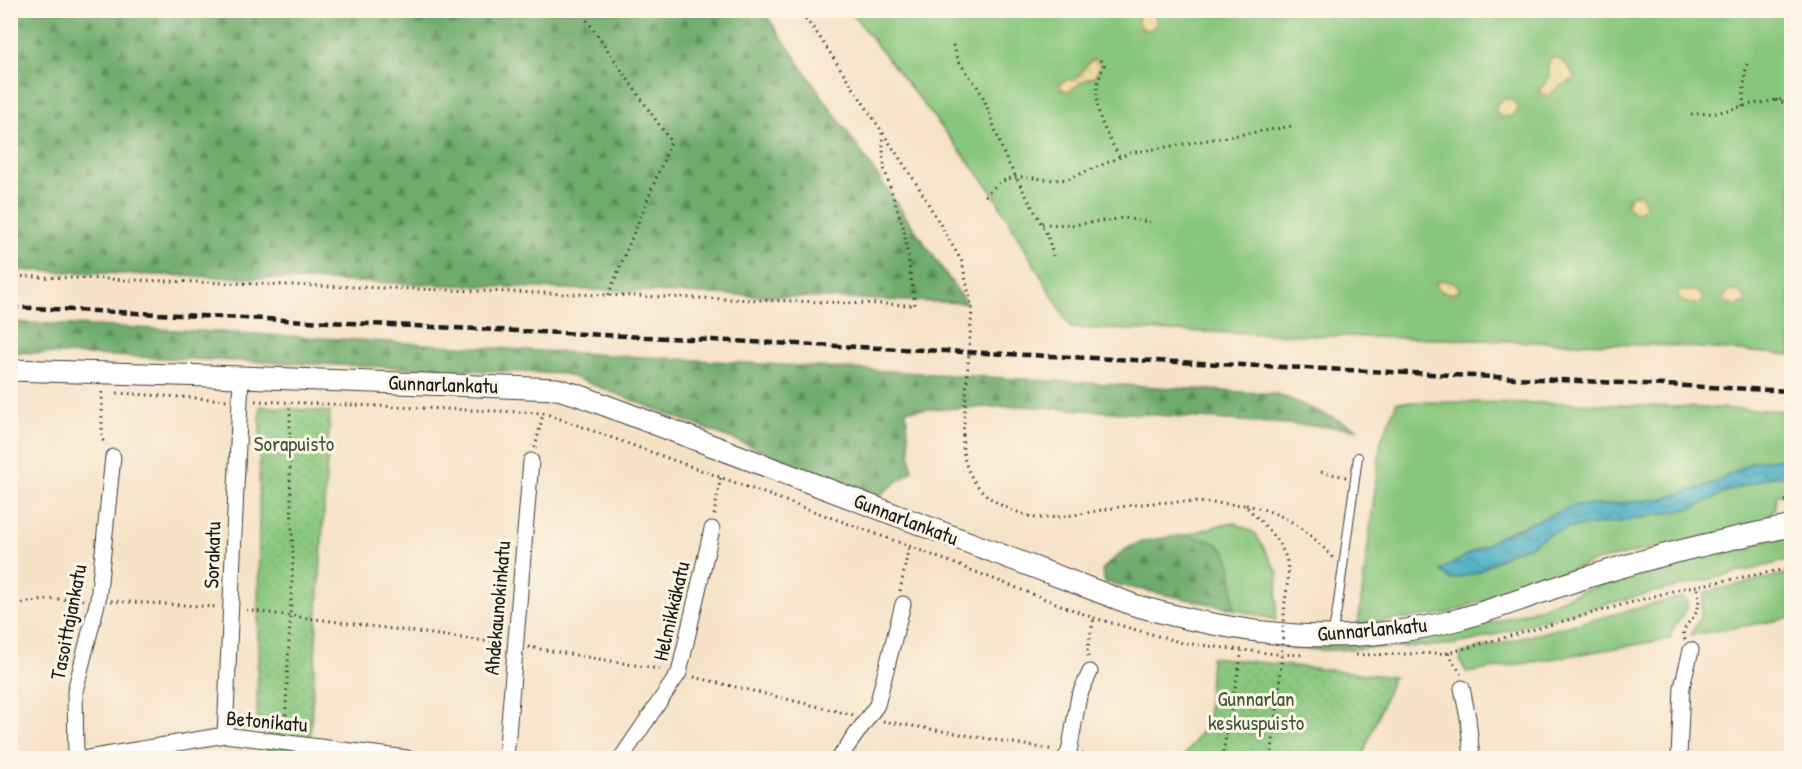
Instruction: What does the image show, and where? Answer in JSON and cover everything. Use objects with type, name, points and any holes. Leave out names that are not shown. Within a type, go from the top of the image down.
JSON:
[{"type":"street","name":"Gunnarlankatu","points":[[10,370],[241,376],[557,389],[1134,605],[1189,621],[1285,634],[1331,636],[1389,632],[1455,621],[1599,573],[1720,541],[1791,526]]},
{"type":"street","name":"Sorakatu","points":[[225,735],[241,376]]},
{"type":"street","name":"Tasoittajankatu","points":[[76,759],[75,691],[98,600],[113,458]]},
{"type":"street","name":"Ahdekaunokinkatu","points":[[506,759],[531,461]]},
{"type":"street","name":"Helmikkäkatu","points":[[621,759],[679,673],[712,528]]},
{"type":"street","points":[[839,759],[877,705],[903,604]]},
{"type":"street","points":[[1679,759],[1682,689],[1691,650]]},
{"type":"street","points":[[1067,755],[1079,696],[1090,672]]},
{"type":"street","points":[[1462,688],[1472,759]]},
{"type":"street","name":"Betonikatu","points":[[88,759],[225,735],[407,759]]},
{"type":"lane","points":[[1331,636],[1358,457]]},
{"type":"path","points":[[580,10],[671,142],[608,296]]},
{"type":"path","points":[[797,10],[815,30],[882,131],[918,186],[962,262],[972,309],[962,450],[970,474],[982,491],[1001,507],[1035,518],[1145,503],[1245,505],[1268,510],[1298,525],[1314,537],[1342,569]]},
{"type":"path","points":[[953,45],[960,62],[984,99],[998,141],[1048,236],[1053,256]]},
{"type":"path","points":[[1100,60],[1104,65],[1098,83],[1098,111],[1103,127],[1120,158]]},
{"type":"path","points":[[1743,106],[1747,64]]},
{"type":"path","points":[[1691,114],[1716,113],[1791,98]]},
{"type":"path","points":[[1774,100],[1791,105]]},
{"type":"path","points":[[985,196],[1000,181],[1014,175],[1068,179],[1130,153],[1292,126]]},
{"type":"path","points":[[10,276],[915,305],[904,230],[884,168],[882,131]]},
{"type":"path","points":[[1042,224],[1072,225],[1124,218],[1150,222]]},
{"type":"path","points":[[102,392],[102,439],[113,458]]},
{"type":"path","points":[[113,393],[240,401],[543,413],[721,476],[1094,618],[1087,652],[1090,672]]},
{"type":"path","points":[[284,743],[293,558],[290,402]]},
{"type":"path","points":[[531,461],[543,413]]},
{"type":"path","points":[[1321,472],[1355,478]]},
{"type":"path","points":[[712,528],[721,476]]},
{"type":"path","points":[[1785,501],[1791,499]]},
{"type":"path","points":[[1245,505],[1272,534],[1286,557],[1288,579],[1279,693],[1270,759]]},
{"type":"path","points":[[903,604],[899,589],[909,546]]},
{"type":"path","points":[[1462,688],[1461,676],[1448,652],[1680,589],[1791,567]]},
{"type":"path","points":[[1691,650],[1683,636],[1684,628],[1698,608],[1698,587]]},
{"type":"path","points":[[10,604],[56,599],[231,608],[515,645],[679,673],[867,718],[1067,755],[1119,759]]},
{"type":"path","points":[[1222,759],[1242,650]]},
{"type":"green space","points":[[11,11],[763,11],[966,303],[11,270]]},
{"type":"green space","points":[[850,11],[1791,11],[1791,355],[1677,346],[1071,328],[991,190]]},
{"type":"green space","points":[[10,322],[219,332],[1278,394],[1359,429],[1025,406],[906,410],[912,471],[879,496],[565,374],[11,352]]},
{"type":"green space","points":[[1397,402],[1567,403],[1791,411],[1791,458],[1754,461],[1710,485],[1666,498],[1604,505],[1575,505],[1441,570],[1450,580],[1478,572],[1509,553],[1568,528],[1625,521],[1693,508],[1728,491],[1767,478],[1791,474],[1791,493],[1776,495],[1775,508],[1761,524],[1593,562],[1448,613],[1358,625],[1381,441]]},
{"type":"green space","name":"Sorapuisto","points":[[260,406],[330,412],[310,739],[257,732]]},
{"type":"green space","points":[[1235,523],[1255,533],[1278,573],[1276,620],[1234,609],[1230,562],[1209,541],[1185,535]]},
{"type":"green space","points":[[1185,535],[1213,542],[1226,553],[1231,568],[1234,609],[1105,582],[1102,570],[1131,546],[1149,540]]},
{"type":"green space","points":[[1791,535],[1791,560],[1542,620],[1477,640],[1449,645],[1330,650],[1290,649],[1290,644],[1359,645],[1409,640],[1490,623],[1656,567]]},
{"type":"green space","points":[[1791,573],[1791,618],[1691,635],[1700,617],[1705,592]]},
{"type":"green space","points":[[1682,597],[1686,600],[1688,607],[1672,630],[1670,639],[1467,673],[1460,661],[1461,653]]},
{"type":"green space","name":"Gunnarlan keskuspuisto","points":[[1211,657],[1393,677],[1362,758],[1183,758],[1207,723]]},
{"type":"green space","points":[[268,722],[343,758],[267,758]]},
{"type":"sand","points":[[1143,12],[1151,12],[1156,17],[1154,28],[1143,30],[1138,25],[1138,17]]},
{"type":"sand","points":[[1551,58],[1566,64],[1574,77],[1572,81],[1546,97],[1539,91],[1549,79],[1548,63]]},
{"type":"sand","points":[[1095,59],[1100,64],[1096,76],[1083,81],[1069,92],[1060,88],[1060,84],[1067,79],[1072,81],[1076,79],[1088,63]]},
{"type":"sand","points":[[1504,99],[1512,100],[1519,108],[1512,116],[1502,117],[1496,113],[1496,105]]},
{"type":"sand","points":[[1636,194],[1642,197],[1645,203],[1642,209],[1636,212],[1630,209],[1627,203],[1630,197]]},
{"type":"sand","points":[[1441,280],[1455,283],[1460,289],[1454,294],[1440,291],[1435,284]]},
{"type":"sand","points":[[1697,291],[1704,298],[1699,305],[1683,302],[1678,296],[1678,292]]},
{"type":"sand","points":[[1729,291],[1741,294],[1746,300],[1745,303],[1735,306],[1725,302],[1723,298]]},
{"type":"water","points":[[1791,458],[1791,474],[1767,478],[1728,491],[1693,508],[1625,521],[1568,528],[1509,553],[1478,572],[1450,580],[1441,570],[1504,534],[1575,505],[1604,505],[1666,498],[1710,485],[1754,461]]},
{"type":"railway","points":[[10,307],[1792,391]]}]
